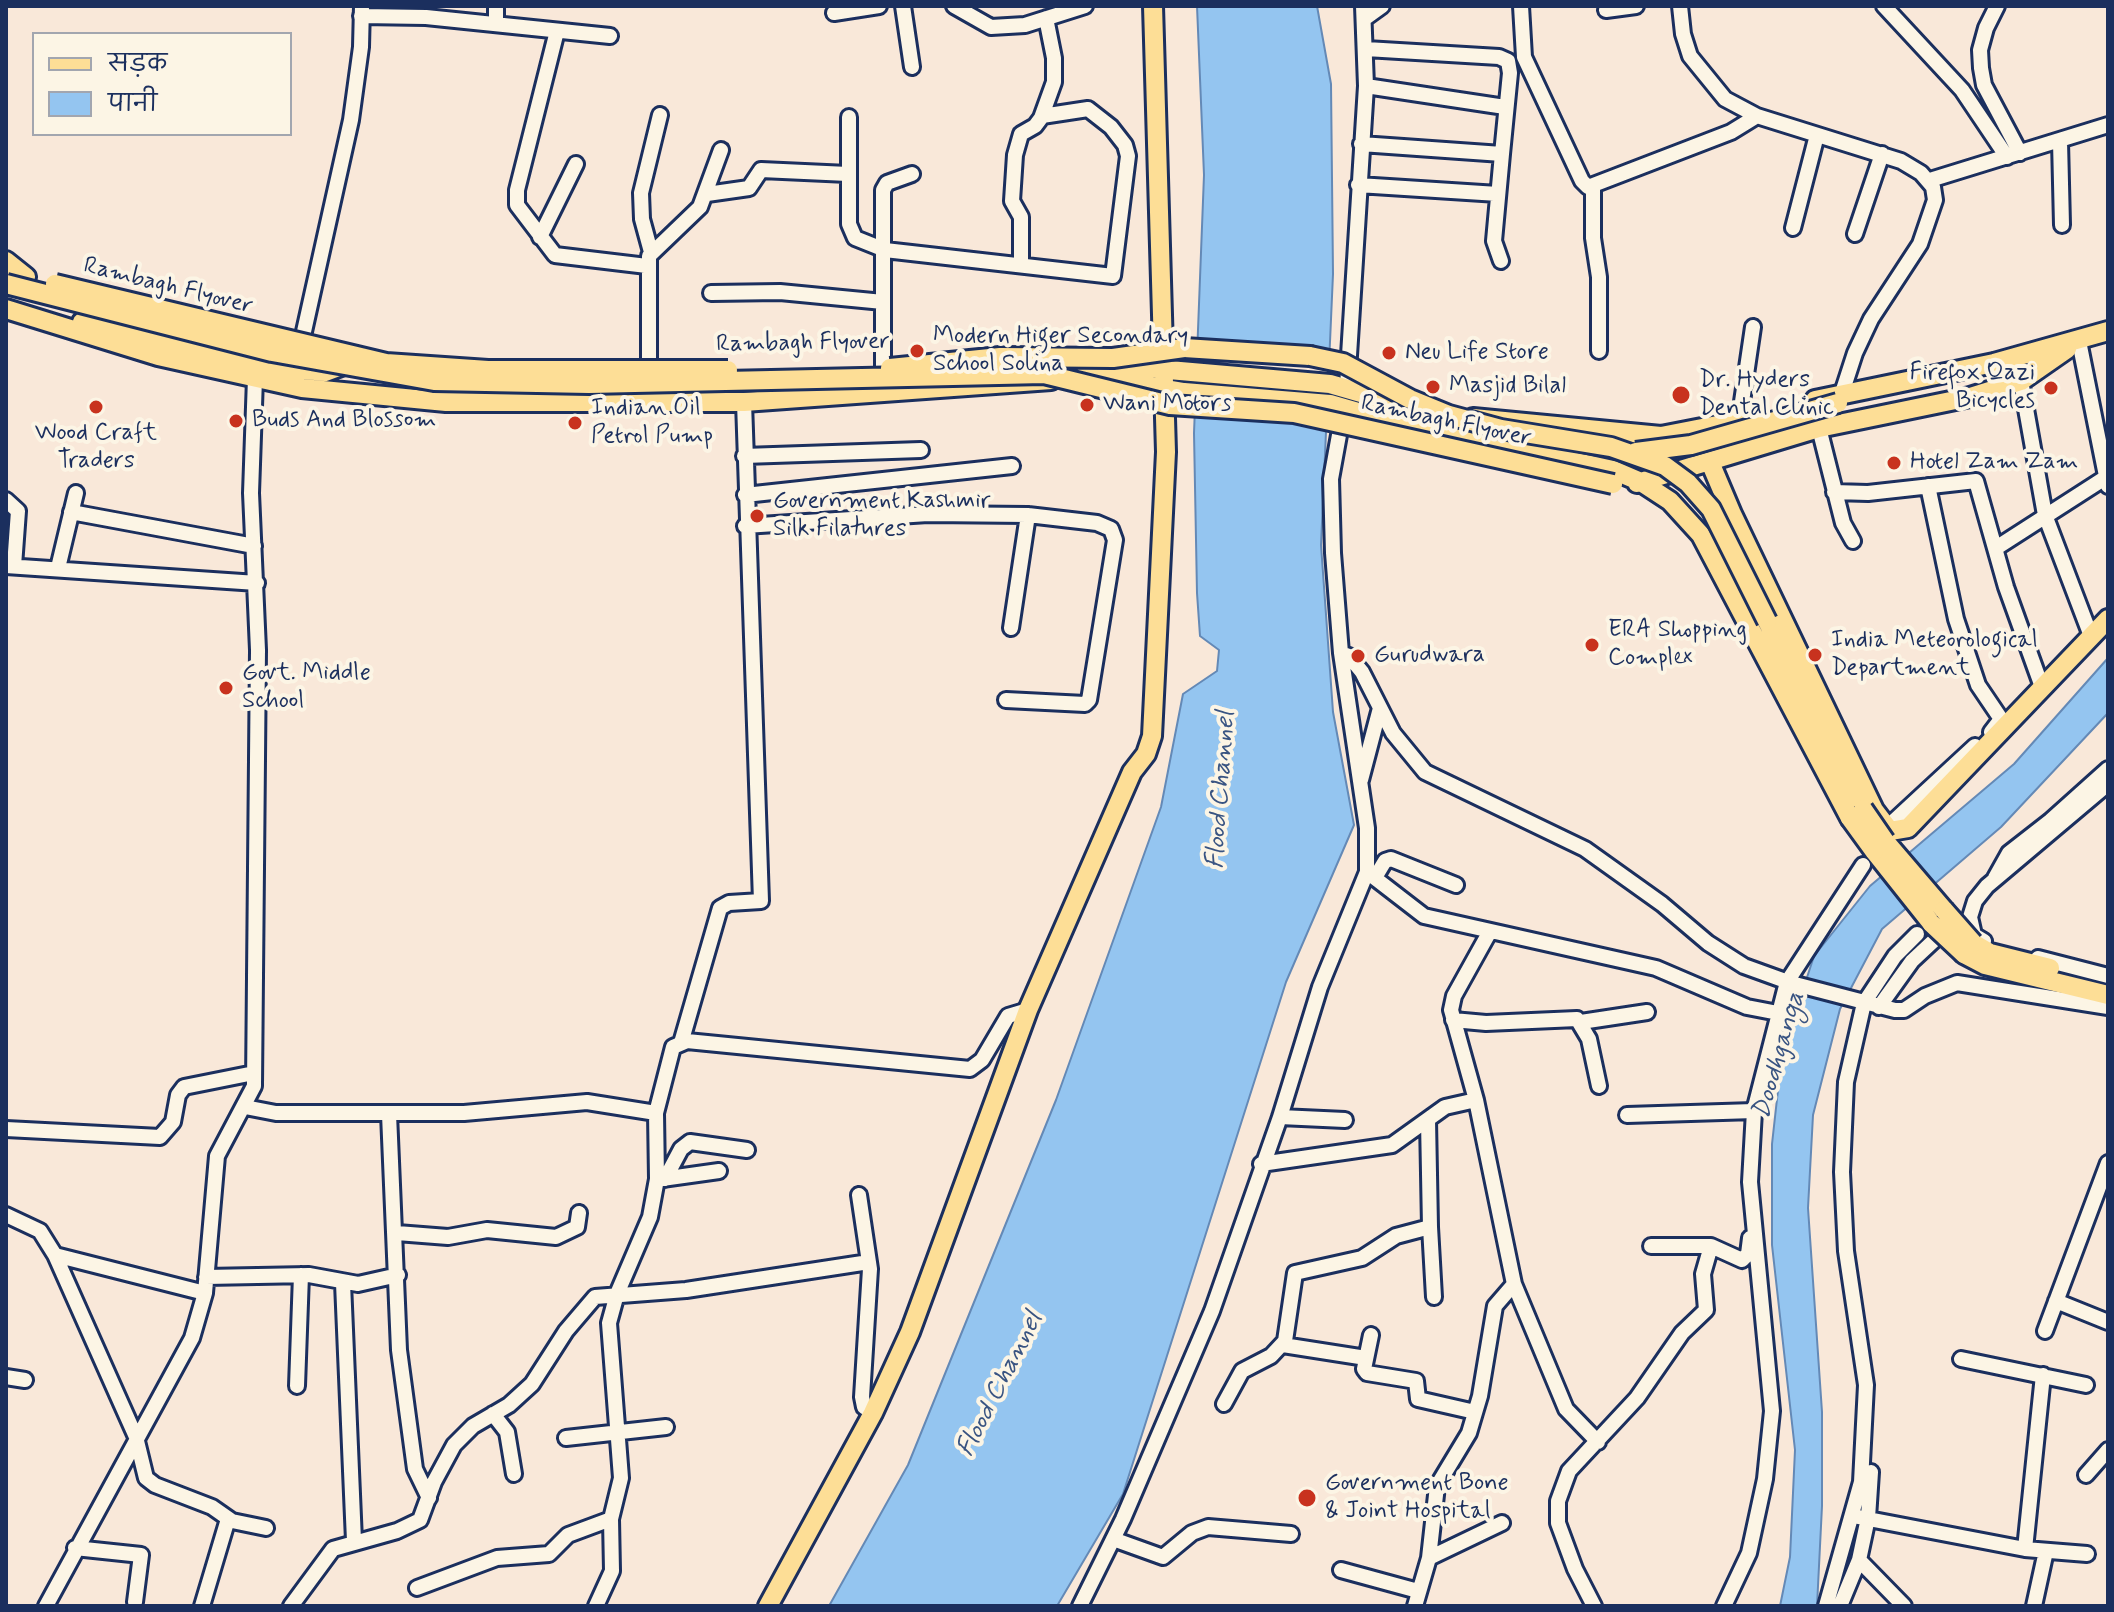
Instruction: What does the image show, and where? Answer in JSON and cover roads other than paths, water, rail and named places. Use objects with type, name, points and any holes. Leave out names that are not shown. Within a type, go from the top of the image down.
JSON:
[{"type":"main road","points":[[768,1606],[873,1413],[910,1332],[1028,1010],[1132,772],[1146,754],[1152,736],[1166,452],[1153,6]]},
{"type":"main road","points":[[6,261],[26,277]]},
{"type":"main road","name":"Rambagh Flyover","points":[[6,271],[301,345],[386,363],[488,370],[883,368],[1000,357],[1113,358],[1184,348],[1310,356],[1343,363],[1449,415],[1501,429],[1633,452],[1677,473],[1711,509],[1857,814]]},
{"type":"main road","points":[[6,281],[274,346],[428,373],[648,379],[883,374],[971,367],[1134,367],[1164,380]]},
{"type":"main road","name":"Rambagh Flyover","points":[[6,281],[341,366],[434,381],[528,384],[824,382],[1044,374],[1170,405],[1294,413],[1625,486],[1819,428],[1970,397],[2021,381],[2079,341]]},
{"type":"main road","points":[[6,309],[158,356],[302,388],[446,402],[649,405],[883,395],[1072,378],[1164,380],[1337,405],[1389,421],[1613,470],[1641,482],[1670,501],[1701,535],[1857,814],[1869,858],[1946,925],[1985,965],[2108,995]]},
{"type":"main road","points":[[24,316],[32,309],[295,369],[325,372],[341,366]]},
{"type":"main road","points":[[1184,383],[1338,386],[1425,412],[1661,436],[1739,422],[1840,398],[1983,373],[1994,363],[2108,331]]},
{"type":"main road","points":[[1633,452],[1691,445],[1840,398]]},
{"type":"main road","points":[[1759,416],[1770,444]]},
{"type":"main road","points":[[1707,463],[1710,485],[1823,710],[1815,722]]},
{"type":"main road","points":[[1707,463],[1883,830],[1899,832],[1908,828],[2108,619]]},
{"type":"main road","points":[[1857,814],[1885,841],[1946,925]]},
{"type":"main road","points":[[1968,949],[2108,983]]},
{"type":"street","points":[[496,6],[496,23]]},
{"type":"street","points":[[834,13],[879,6]]},
{"type":"street","points":[[903,6],[912,67]]},
{"type":"street","points":[[954,6],[991,27],[1025,25],[1085,6]]},
{"type":"street","points":[[1338,386],[1366,86],[1364,13],[1382,6]]},
{"type":"street","points":[[1521,6],[1528,66],[1582,181],[1593,186],[1731,132],[1757,116]]},
{"type":"street","points":[[1606,10],[1636,6]]},
{"type":"street","points":[[1680,6],[1683,34],[1701,71],[1725,99],[1757,116],[1882,154],[1913,167],[1930,180],[1935,200],[1920,244],[1871,319],[1855,353],[1840,398]]},
{"type":"street","points":[[1884,6],[1962,90],[2014,155]]},
{"type":"street","points":[[1997,6],[1980,50],[1981,68],[1984,85],[2014,155]]},
{"type":"street","points":[[301,345],[351,120],[361,47],[361,11],[427,12],[610,36]]},
{"type":"street","points":[[1021,263],[1021,217],[1012,201],[1015,155],[1021,134],[1035,126],[1042,116],[1055,74],[1046,18]]},
{"type":"street","points":[[557,31],[516,198],[521,212],[549,251],[561,258],[649,259],[693,217],[707,194],[721,150]]},
{"type":"street","points":[[1366,49],[1504,58],[1510,73],[1495,248],[1501,261]]},
{"type":"street","points":[[1366,86],[1505,107]]},
{"type":"street","points":[[849,117],[848,174],[851,232],[855,238],[885,250],[1021,263],[1113,276],[1128,156],[1125,145],[1111,127],[1088,109],[1042,116]]},
{"type":"street","points":[[649,405],[649,259],[641,193],[660,115]]},
{"type":"street","points":[[1930,180],[2108,125]]},
{"type":"street","points":[[1793,228],[1817,135]]},
{"type":"street","points":[[2060,141],[2062,225]]},
{"type":"street","points":[[1361,144],[1502,154]]},
{"type":"street","points":[[1855,234],[1882,154]]},
{"type":"street","points":[[540,237],[576,164]]},
{"type":"street","points":[[707,194],[749,188],[761,170],[848,174]]},
{"type":"street","points":[[883,395],[884,186],[912,174]]},
{"type":"street","points":[[1358,185],[1498,194]]},
{"type":"street","points":[[1593,186],[1593,238],[1599,277],[1599,351]]},
{"type":"street","points":[[711,293],[780,292],[883,302]]},
{"type":"street","points":[[1739,422],[1753,327]]},
{"type":"street","points":[[1996,548],[2045,515],[2107,480],[2079,341]]},
{"type":"street","points":[[46,1606],[192,1338],[206,1285],[217,1156],[245,1107],[254,1073],[257,583],[251,493],[255,378]]},
{"type":"street","points":[[2021,381],[2045,515],[2091,636]]},
{"type":"street","points":[[681,1043],[720,908],[729,903],[761,901],[745,526],[744,402]]},
{"type":"street","points":[[1337,405],[1331,504],[1341,653],[1371,874],[1418,913],[1489,933],[1656,968],[1747,1007],[1778,1013]]},
{"type":"street","points":[[1819,428],[1843,523],[1853,541]]},
{"type":"street","points":[[744,456],[921,450]]},
{"type":"street","points":[[745,495],[1012,466]]},
{"type":"street","points":[[1834,492],[1868,493],[1978,483],[2006,587],[2042,687]]},
{"type":"street","points":[[1883,830],[2001,722],[1978,685],[1956,619],[1928,486]]},
{"type":"street","points":[[58,568],[76,493]]},
{"type":"street","points":[[6,500],[18,511],[10,566],[257,583]]},
{"type":"street","points":[[71,512],[254,546]]},
{"type":"street","points":[[745,526],[928,514],[1028,515],[1104,525],[1111,529],[1115,540],[1089,700],[1085,704],[1006,700]]},
{"type":"street","points":[[1011,628],[1028,515]]},
{"type":"street","points":[[1341,653],[1349,656],[1362,672],[1393,733],[1425,772],[1585,849],[1662,904],[1708,943],[1744,966],[1857,1001],[1904,1010],[1948,985],[1969,982],[2108,1007]]},
{"type":"street","points":[[1359,784],[1380,708]]},
{"type":"street","points":[[1995,880],[2000,863],[2009,853],[2108,769]]},
{"type":"street","points":[[1879,1007],[1912,961],[1946,925],[2108,784]]},
{"type":"street","points":[[1724,1606],[1749,1553],[1765,1479],[1772,1411],[1750,1182],[1754,1111],[1778,1013],[1789,982],[1869,858]]},
{"type":"street","points":[[1080,1606],[1113,1539],[1212,1311],[1280,1117],[1320,987],[1371,874],[1391,859],[1456,885]]},
{"type":"street","points":[[1975,901],[1970,917],[1974,935],[1992,946],[2108,976]]},
{"type":"street","points":[[1489,933],[1454,996],[1453,1020],[1476,1100],[1514,1284],[1566,1409],[1598,1442]]},
{"type":"street","points":[[1830,1606],[1859,1560],[1866,1385],[1846,1251],[1842,1172],[1846,1082],[1857,1001],[1917,934]]},
{"type":"street","points":[[661,1179],[656,1113],[669,1055],[673,1047],[681,1043],[970,1069],[982,1060],[1008,1016],[1028,1010]]},
{"type":"street","points":[[1453,1020],[1486,1023],[1570,1017],[1581,1022],[1647,1012]]},
{"type":"street","points":[[1581,1022],[1589,1039],[1599,1086]]},
{"type":"street","points":[[6,1129],[160,1137],[168,1132],[178,1095],[184,1087],[254,1073]]},
{"type":"street","points":[[1261,1164],[1392,1145],[1445,1107],[1476,1100]]},
{"type":"street","points":[[245,1107],[276,1113],[389,1114],[482,1112],[570,1102],[656,1113]]},
{"type":"street","points":[[1627,1115],[1754,1111]]},
{"type":"street","points":[[389,1114],[397,1233],[399,1350],[415,1469],[429,1498]]},
{"type":"street","points":[[1280,1117],[1345,1120]]},
{"type":"street","points":[[1428,1120],[1434,1297]]},
{"type":"street","points":[[596,1606],[613,1565],[611,1519],[621,1484],[609,1323],[617,1294],[650,1217],[661,1179],[681,1149],[690,1142],[747,1150]]},
{"type":"street","points":[[2045,1331],[2108,1163]]},
{"type":"street","points":[[661,1179],[719,1171]]},
{"type":"street","points":[[859,1195],[869,1262],[862,1397],[864,1407],[873,1413]]},
{"type":"street","points":[[397,1233],[448,1237],[487,1230],[556,1237],[577,1227],[579,1213]]},
{"type":"street","points":[[6,1215],[40,1231],[55,1255],[136,1437],[143,1472],[150,1482],[212,1507],[228,1519],[266,1528]]},
{"type":"street","points":[[1651,1246],[1711,1246],[1739,1259],[1746,1258],[1753,1218]]},
{"type":"street","points":[[1224,1404],[1242,1371],[1271,1356],[1283,1345],[1295,1273],[1362,1258],[1396,1236],[1430,1227]]},
{"type":"street","points":[[1594,1606],[1575,1569],[1556,1511],[1569,1471],[1637,1398],[1682,1333],[1706,1310],[1703,1274],[1711,1246]]},
{"type":"street","points":[[55,1255],[206,1285],[301,1275],[358,1284],[398,1275]]},
{"type":"street","points":[[291,1606],[323,1558],[340,1544],[411,1526],[420,1520],[454,1445],[473,1426],[532,1384],[591,1299],[601,1294],[686,1290],[869,1262]]},
{"type":"street","points":[[297,1386],[301,1275]]},
{"type":"street","points":[[343,1283],[354,1541]]},
{"type":"street","points":[[1341,1570],[1417,1598],[1429,1558],[1437,1486],[1469,1433],[1495,1306],[1514,1284]]},
{"type":"street","points":[[2056,1301],[2108,1322]]},
{"type":"street","points":[[1371,1335],[1364,1369],[1367,1373],[1416,1381],[1418,1399],[1475,1412]]},
{"type":"street","points":[[1283,1345],[1366,1358]]},
{"type":"street","points":[[1961,1359],[2086,1385]]},
{"type":"street","points":[[2025,1549],[2043,1375]]},
{"type":"street","points":[[6,1377],[25,1380]]},
{"type":"street","points":[[493,1414],[507,1432],[514,1474]]},
{"type":"street","points":[[566,1438],[666,1427]]},
{"type":"street","points":[[2086,1475],[2108,1450]]},
{"type":"street","points":[[1861,1517],[2025,1549],[2087,1554]]},
{"type":"street","points":[[1830,1606],[1861,1517]]},
{"type":"street","points":[[202,1606],[228,1519]]},
{"type":"street","points":[[417,1588],[497,1558],[549,1554],[568,1535],[611,1519]]},
{"type":"street","points":[[1429,1558],[1502,1523]]},
{"type":"street","points":[[1113,1539],[1163,1557],[1192,1533],[1208,1527],[1291,1534]]},
{"type":"street","points":[[75,1548],[141,1555],[135,1602]]},
{"type":"street","points":[[2034,1606],[2046,1551]]},
{"type":"street","points":[[1859,1560],[1904,1606]]},
{"type":"water","name":"Flood Channel","points":[[1197,6],[1317,6],[1331,84],[1333,274],[1321,545],[1333,712],[1354,825],[1286,982],[1123,1494],[1057,1606],[829,1606],[908,1465],[1056,1100],[1161,807],[1183,694],[1217,671],[1219,650],[1200,636],[1197,593],[1194,433],[1204,175]]},
{"type":"water","points":[[2108,658],[2108,713],[2001,827],[1882,929],[1840,1009],[1813,1115],[1808,1208],[1822,1412],[1822,1506],[1817,1606],[1780,1606],[1790,1557],[1795,1450],[1772,1245],[1772,1144],[1782,1054],[1814,956],[1870,886],[2014,764]]},
{"type":"place","name":"Modern Higer Secondary School Solina","points":[[917,351]]},
{"type":"place","name":"Neu Life Store","points":[[1389,353]]},
{"type":"place","name":"Masjid Bilal","points":[[1433,387]]},
{"type":"place","name":"Firefox Qazi Bicycles","points":[[2051,388]]},
{"type":"place","name":"Dr. Hyders Dental Clinic","points":[[1681,395]]},
{"type":"place","name":"Wani Motors","points":[[1087,405]]},
{"type":"place","name":"Wood Craft Traders","points":[[96,407]]},
{"type":"place","name":"Buds And Blossom","points":[[236,421]]},
{"type":"place","name":"Indian Oil Petrol Pump","points":[[575,423]]},
{"type":"place","name":"Hotel Zam Zam","points":[[1894,463]]},
{"type":"place","name":"Government Kashmir Silk Filatures","points":[[757,516]]},
{"type":"place","name":"ERA Shopping Complex","points":[[1592,645]]},
{"type":"place","name":"India Meteorological Department","points":[[1815,655]]},
{"type":"place","name":"Gurudwara","points":[[1358,656]]},
{"type":"place","name":"Govt. Middle School","points":[[226,688]]},
{"type":"place","name":"Government Bone & Joint Hospital","points":[[1307,1498]]},
{"type":"water label","name":"Doodhganga","points":[[1780,1056]]}]
